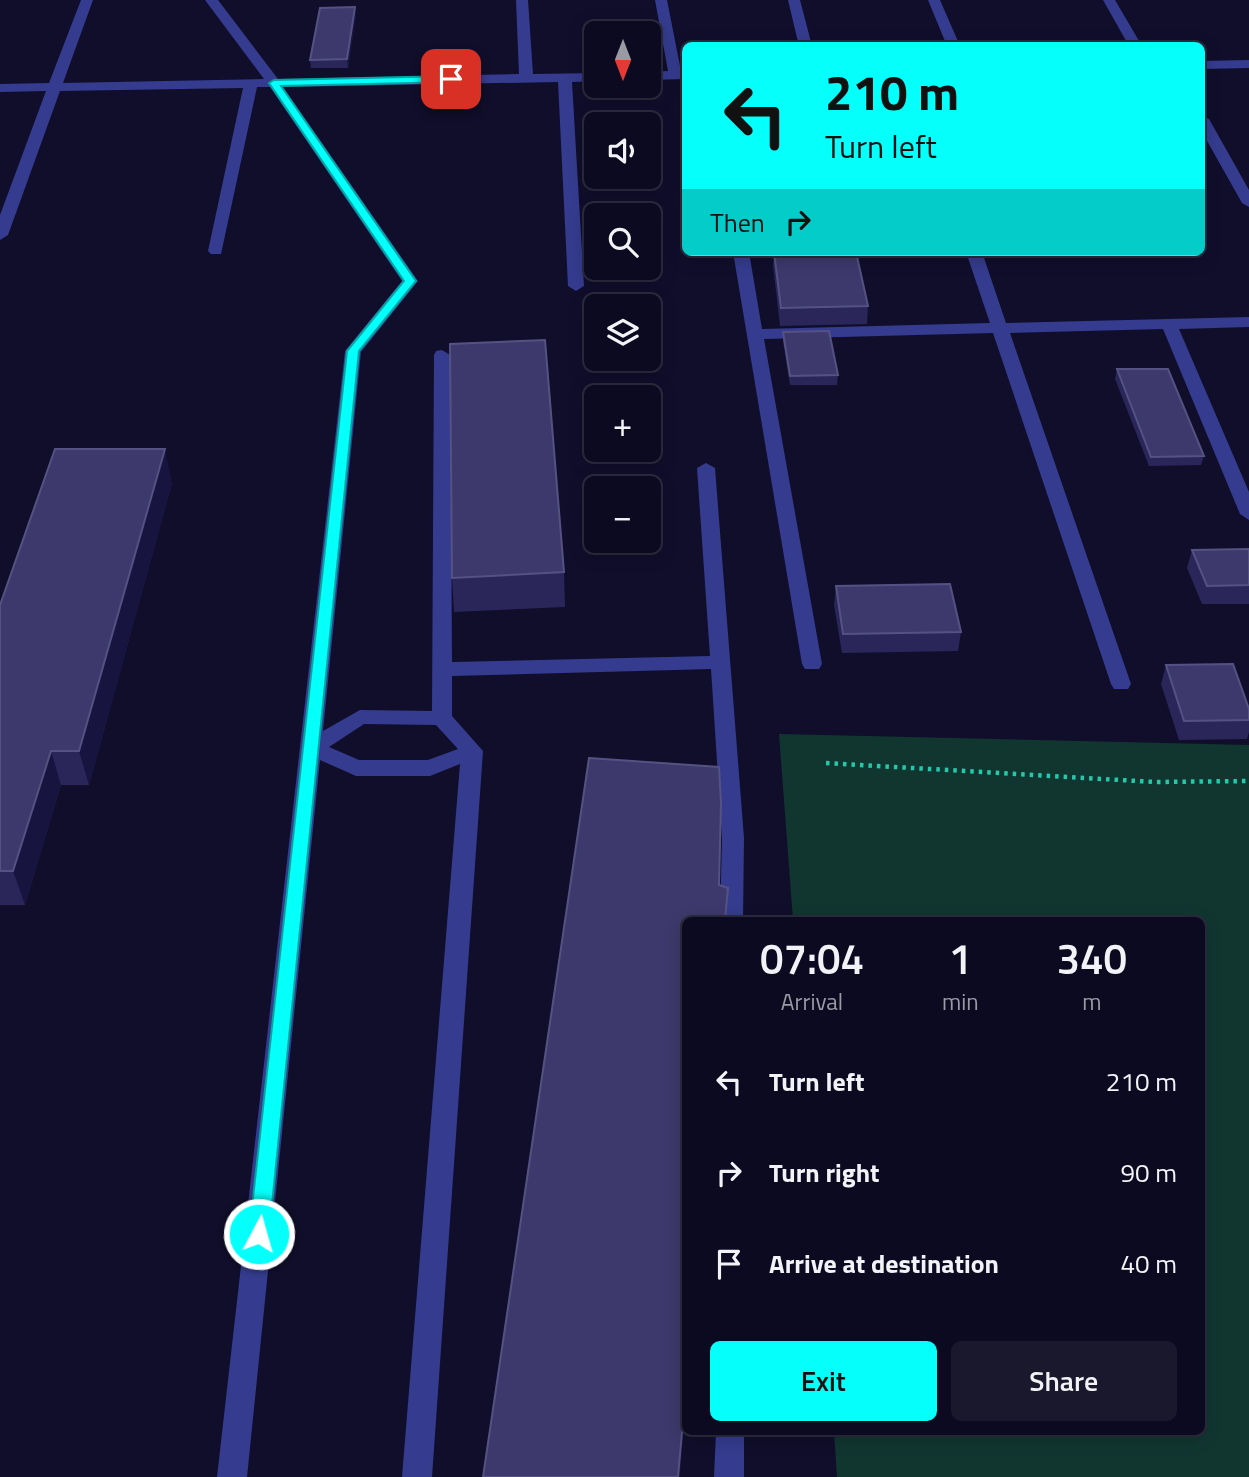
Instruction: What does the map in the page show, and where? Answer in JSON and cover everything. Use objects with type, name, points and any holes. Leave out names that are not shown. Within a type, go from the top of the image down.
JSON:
[{"type":"street","points":[[0,235],[87,0]]},
{"type":"street","points":[[211,0],[274,83],[410,281],[353,351],[232,1477]]},
{"type":"street","points":[[522,0],[526,78]]},
{"type":"street","points":[[661,0],[680,75],[662,76]]},
{"type":"street","points":[[794,0],[805,42]]},
{"type":"street","points":[[934,0],[952,42]]},
{"type":"street","points":[[1109,0],[1134,42]]},
{"type":"street","points":[[1205,65],[1249,64]]},
{"type":"street","points":[[0,88],[584,76]]},
{"type":"street","points":[[565,77],[576,286]]},
{"type":"street","points":[[216,251],[251,83]]},
{"type":"street","points":[[1205,124],[1249,203]]},
{"type":"street","points":[[742,256],[812,664]]},
{"type":"street","points":[[975,256],[1121,684]]},
{"type":"street","points":[[755,334],[1249,322]]},
{"type":"street","points":[[1169,324],[1249,514]]},
{"type":"street","points":[[417,1477],[471,751],[442,718],[442,355]]},
{"type":"street","points":[[706,468],[733,838],[733,917]]},
{"type":"street","points":[[442,669],[720,662]]},
{"type":"street","points":[[312,748],[360,717],[442,718]]},
{"type":"street","points":[[312,748],[356,768],[430,768],[471,751]]},
{"type":"street","points":[[729,1477],[730,1435]]},
{"type":"path","points":[[826,763],[1155,782],[1249,781]]},
{"type":"green space","points":[[779,734],[1249,745],[1249,1477],[837,1477],[834,1435],[1205,1435],[1205,917],[793,917]]},
{"type":"building","points":[[355,7],[347,59],[310,60],[320,8]]},
{"type":"building","points":[[774,256],[857,256],[868,306],[781,308]]},
{"type":"building","points":[[829,331],[838,375],[790,376],[783,332]]},
{"type":"building","points":[[545,340],[564,572],[452,578],[450,344]]},
{"type":"building","points":[[1117,369],[1168,369],[1204,456],[1151,457]]},
{"type":"building","points":[[55,449],[165,449],[79,751],[51,751],[13,871],[0,871],[0,605]]},
{"type":"building","points":[[1249,549],[1249,585],[1207,586],[1192,550]]},
{"type":"building","points":[[950,584],[961,632],[843,634],[836,586]]},
{"type":"building","points":[[1233,664],[1249,709],[1249,720],[1184,721],[1166,665]]},
{"type":"building","points":[[589,758],[719,767],[719,885],[728,888],[725,917],[682,917],[682,1432],[678,1477],[483,1477]]},
{"type":"route","points":[[259,1234],[353,351],[410,281],[274,83],[451,79]]}]
